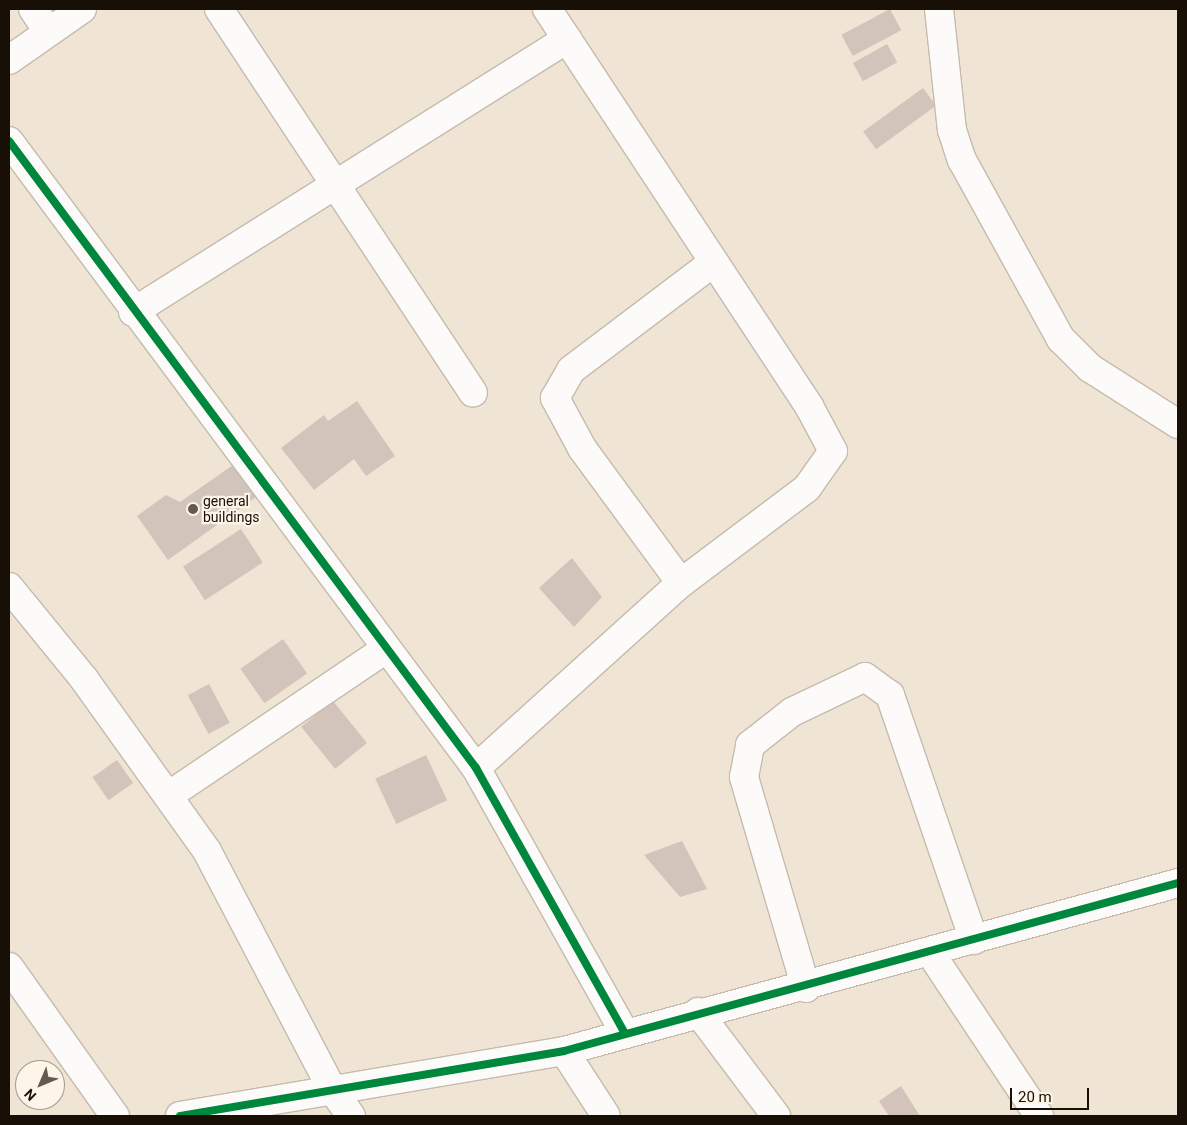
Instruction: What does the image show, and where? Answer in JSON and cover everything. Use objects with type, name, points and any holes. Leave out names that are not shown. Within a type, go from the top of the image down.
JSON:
[{"type":"street","points":[[9,60],[41,20],[82,9]]},
{"type":"street","points":[[219,9],[473,393]]},
{"type":"street","points":[[476,768],[681,584],[807,488],[833,451],[809,406],[547,9]]},
{"type":"street","points":[[939,9],[952,130],[962,160],[1061,339],[1090,368],[1178,424]]},
{"type":"street","points":[[133,312],[334,183],[567,39]]},
{"type":"street","points":[[9,141],[133,312],[476,768],[625,1033]]},
{"type":"street","points":[[681,584],[582,448],[555,398],[571,370],[714,262]]},
{"type":"street","points":[[9,587],[84,679],[208,851],[332,1089],[351,1116]]},
{"type":"street","points":[[168,796],[386,649]]},
{"type":"street","points":[[806,988],[744,778],[750,744],[792,712],[865,677],[890,695],[974,940]]},
{"type":"street","points":[[180,1116],[564,1051],[698,1012],[806,988],[931,954],[974,940],[1178,883]]},
{"type":"street","points":[[931,954],[1039,1116]]},
{"type":"street","points":[[9,967],[116,1116]]},
{"type":"street","points":[[698,1012],[776,1116]]},
{"type":"street","points":[[564,1051],[606,1116]]},
{"type":"building","points":[[890,9],[901,30],[853,56],[841,35]]},
{"type":"building","points":[[887,44],[897,62],[863,81],[853,63]]},
{"type":"building","points":[[923,88],[936,106],[876,149],[863,131]]},
{"type":"building","points":[[357,401],[395,456],[366,476],[354,459],[314,490],[281,448],[324,415],[328,421]]},
{"type":"building","name":"general buildings","points":[[233,465],[256,497],[168,560],[137,516],[166,495],[180,502]]},
{"type":"building","name":"general buildings","points":[[241,529],[263,563],[205,600],[183,567]]},
{"type":"building","points":[[572,558],[602,597],[574,627],[539,588]]},
{"type":"building","points":[[283,639],[307,673],[264,703],[240,669]]},
{"type":"building","points":[[209,684],[230,723],[208,734],[188,695]]},
{"type":"building","points":[[333,701],[367,743],[335,769],[301,727]]},
{"type":"building","points":[[426,755],[447,800],[396,824],[375,779]]},
{"type":"building","points":[[117,760],[133,783],[108,800],[92,777]]},
{"type":"building","points":[[682,841],[707,889],[680,897],[644,855]]},
{"type":"building","points":[[901,1086],[920,1116],[889,1116],[879,1101]]},
{"type":"cycle path","points":[[9,141],[476,768],[625,1033]]},
{"type":"cycle path","points":[[180,1116],[564,1051],[1178,883]]},
{"type":"place","name":"general buildings","points":[[193,509]]}]
